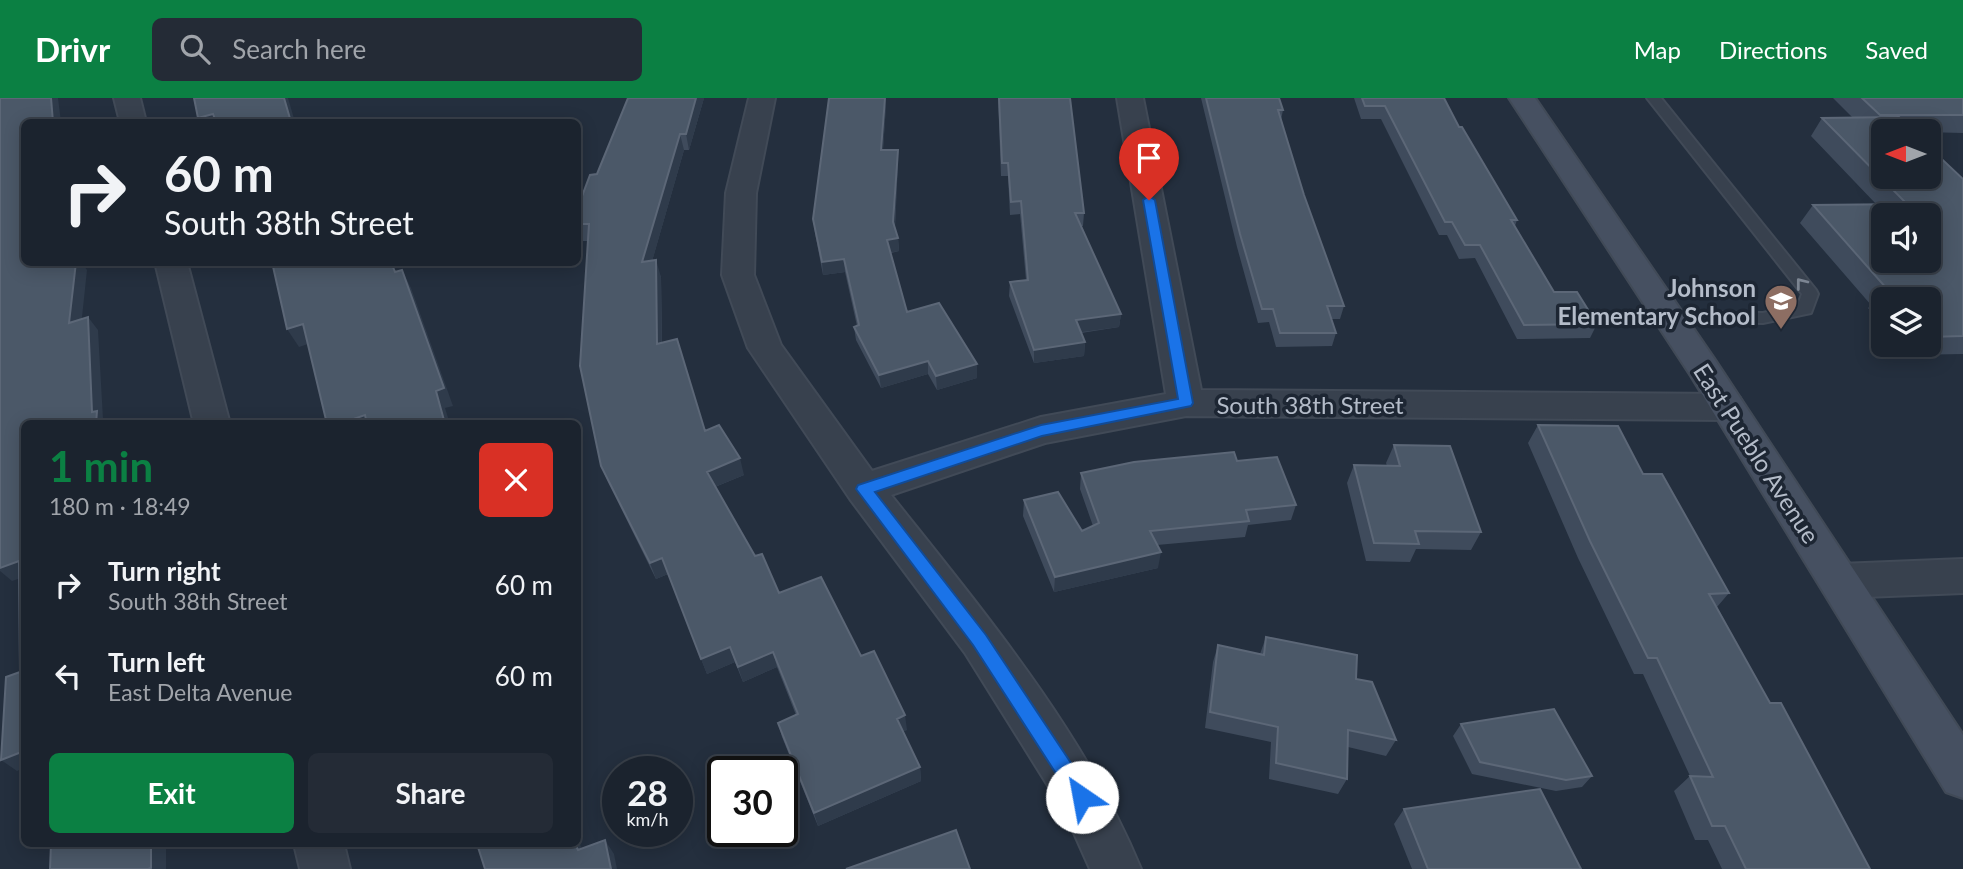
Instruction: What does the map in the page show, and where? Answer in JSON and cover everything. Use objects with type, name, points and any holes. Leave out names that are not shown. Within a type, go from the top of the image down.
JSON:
[{"type":"street","points":[[127,98],[132,119]]},
{"type":"street","points":[[762,98],[741,193],[738,275],[765,348],[864,489],[980,640],[1082,797],[1116,869]]},
{"type":"street","points":[[1130,98],[1186,403]]},
{"type":"street","name":"East Pueblo Avenue","points":[[1522,98],[1669,317],[1963,776]]},
{"type":"street","points":[[172,266],[211,420]]},
{"type":"street","name":"South 38th Street","points":[[864,489],[1041,430],[1186,403],[1727,407]]},
{"type":"street","points":[[1840,581],[1963,576]]},
{"type":"street","points":[[320,847],[325,869]]},
{"type":"lane","points":[[1654,98],[1810,294],[1805,309],[1763,318],[1669,317]]},
{"type":"building","points":[[0,98],[51,98],[53,119],[21,119],[21,266],[76,266],[69,323],[88,317],[92,412],[97,411],[96,420],[21,420],[21,752],[1,760],[6,677],[20,672],[19,561],[0,568]]},
{"type":"building","points":[[194,98],[284,98],[290,119],[215,119],[213,114],[198,118]]},
{"type":"building","points":[[628,98],[696,98],[686,134],[680,134],[642,262],[656,260],[657,344],[677,339],[705,431],[719,425],[740,458],[707,472],[755,556],[762,554],[779,593],[821,577],[861,656],[874,651],[905,715],[897,719],[920,767],[814,813],[798,773],[798,756],[791,756],[778,723],[798,714],[773,652],[738,667],[730,647],[701,659],[662,558],[650,563],[601,466],[580,366],[589,224],[581,224],[581,199],[590,175],[597,174]]},
{"type":"building","points":[[829,98],[885,98],[881,150],[898,150],[893,222],[898,238],[887,240],[907,312],[939,303],[977,364],[936,376],[928,361],[879,375],[854,327],[859,325],[844,259],[822,262],[813,219]]},
{"type":"building","points":[[999,98],[1070,98],[1084,213],[1075,213],[1121,314],[1076,320],[1085,342],[1034,350],[1010,282],[1028,280],[1021,201],[1011,202],[1008,163],[1002,163]]},
{"type":"building","points":[[1206,98],[1279,98],[1283,110],[1278,110],[1304,195],[1344,306],[1327,306],[1336,333],[1280,333],[1273,309],[1262,309]]},
{"type":"building","points":[[1362,98],[1444,98],[1517,220],[1511,220],[1554,292],[1577,292],[1597,324],[1524,325],[1480,245],[1465,245],[1452,222],[1445,222],[1385,106],[1365,106]]},
{"type":"building","points":[[1862,98],[1963,98],[1963,115],[1880,115]]},
{"type":"building","points":[[1822,118],[1901,119],[1871,119],[1871,168]]},
{"type":"building","points":[[1941,158],[1963,179],[1963,336],[1941,337],[1941,287],[1885,287],[1873,273],[1941,273],[1941,203],[1906,203],[1892,189],[1941,189]]},
{"type":"building","points":[[1871,204],[1871,271],[1813,205]]},
{"type":"building","points":[[273,266],[393,266],[395,272],[402,270],[444,388],[436,391],[444,420],[366,420],[365,415],[351,420],[326,420],[303,324],[287,329]]},
{"type":"building","points":[[1538,425],[1618,426],[1643,474],[1662,474],[1729,593],[1709,594],[1770,703],[1781,703],[1870,869],[1746,869],[1725,826],[1712,826],[1690,776],[1713,777],[1657,658],[1648,658],[1590,541]]},
{"type":"building","points":[[1394,445],[1450,446],[1481,532],[1415,531],[1419,544],[1374,543],[1354,465],[1400,466]]},
{"type":"building","points":[[1234,452],[1237,461],[1277,457],[1296,505],[1246,510],[1249,521],[1150,531],[1161,552],[1055,577],[1024,500],[1058,492],[1082,531],[1099,523],[1081,473],[1134,462]]},
{"type":"building","points":[[1266,637],[1357,655],[1356,679],[1372,682],[1396,740],[1348,730],[1347,779],[1276,763],[1278,727],[1210,712],[1218,645],[1264,655]]},
{"type":"building","points":[[1554,709],[1592,776],[1566,780],[1480,762],[1461,724]]},
{"type":"building","points":[[1540,789],[1581,869],[1428,869],[1404,809]]},
{"type":"building","points":[[956,830],[970,869],[846,869]]},
{"type":"building","points":[[602,841],[602,847],[606,847],[611,869],[485,869],[478,847],[576,847],[578,850]]},
{"type":"building","points":[[51,847],[151,847],[151,868],[148,869],[50,869]]},
{"type":"place","name":"Johnson Elementary School","points":[[1781,331]]},
{"type":"route","points":[[1082,797],[980,640],[864,489],[1041,430],[1186,403],[1149,200]]}]
